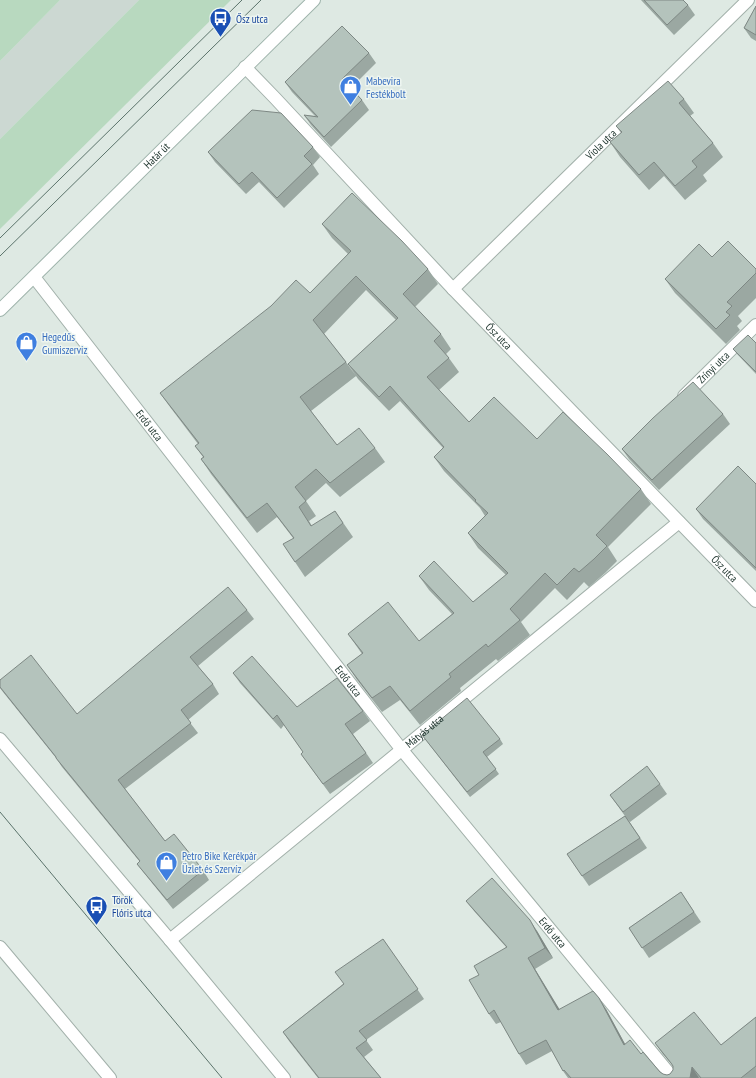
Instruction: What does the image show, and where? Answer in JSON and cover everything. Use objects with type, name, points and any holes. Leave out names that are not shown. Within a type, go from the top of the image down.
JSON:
[{"type":"street","name":"Határ út","points":[[0,310],[314,0]]},
{"type":"street","name":"Viola utca","points":[[453,289],[748,0]]},
{"type":"street","name":"Ősz utca","points":[[245,67],[453,289],[621,457],[679,522],[756,601]]},
{"type":"street","name":"Erdő utca","points":[[34,276],[402,750],[673,1078]]},
{"type":"street","name":"Zrínyi utca","points":[[673,406],[756,326]]},
{"type":"street","name":"Mátyás utca","points":[[170,940],[679,522]]},
{"type":"street","points":[[0,739],[170,940],[284,1078]]},
{"type":"street","points":[[0,947],[110,1078]]},
{"type":"shaded area","points":[[60,0],[139,0],[0,139],[0,61]]},
{"type":"green space","points":[[0,0],[60,0],[0,61]]},
{"type":"green space","points":[[139,0],[231,0],[0,229],[0,139]]},
{"type":"building","points":[[644,0],[683,0],[688,5],[667,25]]},
{"type":"building","points":[[756,6],[756,35],[744,28]]},
{"type":"building","points":[[342,26],[369,53],[342,79],[362,100],[324,137],[304,115],[318,117],[285,82]]},
{"type":"building","points":[[668,81],[684,99],[679,103],[713,143],[692,161],[697,167],[675,186],[654,162],[639,175],[610,142],[622,132],[616,126]]},
{"type":"building","points":[[252,110],[281,113],[313,147],[304,156],[312,164],[277,198],[252,172],[239,184],[208,152]]},
{"type":"building","points":[[352,193],[402,241],[428,269],[403,294],[441,334],[434,341],[449,358],[427,377],[469,422],[494,397],[537,439],[563,412],[641,489],[596,535],[607,546],[594,559],[579,572],[574,568],[557,585],[545,573],[510,609],[520,620],[488,647],[486,644],[449,674],[451,677],[410,711],[390,686],[372,698],[347,665],[363,653],[348,634],[388,602],[419,641],[454,613],[419,576],[434,561],[473,602],[508,573],[468,533],[488,513],[434,457],[444,447],[390,386],[379,397],[348,364],[398,318],[356,276],[313,320],[346,362],[300,397],[337,445],[359,428],[375,448],[330,483],[316,469],[295,487],[306,501],[299,507],[311,526],[335,511],[343,523],[295,562],[283,544],[294,538],[267,503],[247,518],[201,459],[204,457],[195,446],[199,443],[160,393],[271,306],[296,280],[310,293],[351,251],[322,224]]},
{"type":"building","points":[[728,241],[756,269],[756,273],[727,302],[732,306],[726,312],[730,315],[716,329],[665,279],[699,244],[712,257]]},
{"type":"building","points":[[748,335],[756,343],[756,372],[733,349]]},
{"type":"building","points":[[693,382],[723,414],[652,480],[622,449],[653,418]]},
{"type":"building","points":[[738,466],[756,484],[756,568],[696,509]]},
{"type":"building","points":[[228,587],[247,610],[190,657],[213,684],[181,710],[191,723],[118,780],[165,841],[174,834],[203,870],[167,900],[137,864],[140,861],[0,687],[0,680],[31,655],[77,714]]},
{"type":"building","points":[[252,656],[297,707],[337,678],[363,711],[345,724],[366,753],[323,784],[301,754],[303,752],[277,715],[273,719],[233,673]]},
{"type":"building","points":[[467,698],[500,739],[483,752],[496,769],[467,792],[422,735]]},
{"type":"building","points":[[647,766],[660,784],[623,812],[610,795]]},
{"type":"building","points":[[625,816],[640,838],[582,876],[567,854]]},
{"type":"building","points":[[492,878],[530,920],[545,948],[528,958],[558,1010],[593,991],[599,998],[624,1045],[630,1040],[641,1054],[643,1052],[660,1072],[667,1075],[673,1070],[673,1066],[655,1043],[694,1012],[721,1045],[756,1017],[756,1066],[741,1078],[701,1078],[692,1067],[690,1078],[571,1078],[564,1070],[563,1071],[546,1040],[519,1054],[494,1010],[489,1014],[469,980],[479,975],[474,966],[507,947],[466,901]]},
{"type":"building","points":[[681,892],[694,912],[642,948],[629,928]]},
{"type":"building","points":[[383,939],[418,989],[359,1031],[367,1040],[356,1048],[381,1078],[319,1078],[283,1032],[344,984],[335,972]]},
{"type":"tram line","points":[[0,238],[242,0]]},
{"type":"tram line","points":[[0,256],[261,0]]},
{"type":"tram line","points":[[0,812],[222,1078]]},
{"type":"place","name":"Ősz utca","points":[[220,38]]},
{"type":"place","name":"Mabevira Festékbolt","points":[[350,106]]},
{"type":"place","name":"Hegedűs Gumiszerviz","points":[[27,362]]},
{"type":"place","name":"Petro Bike Kerékpár Üzlet és Szervíz","points":[[166,882]]},
{"type":"place","name":"Török Flóris utca","points":[[96,926]]}]
